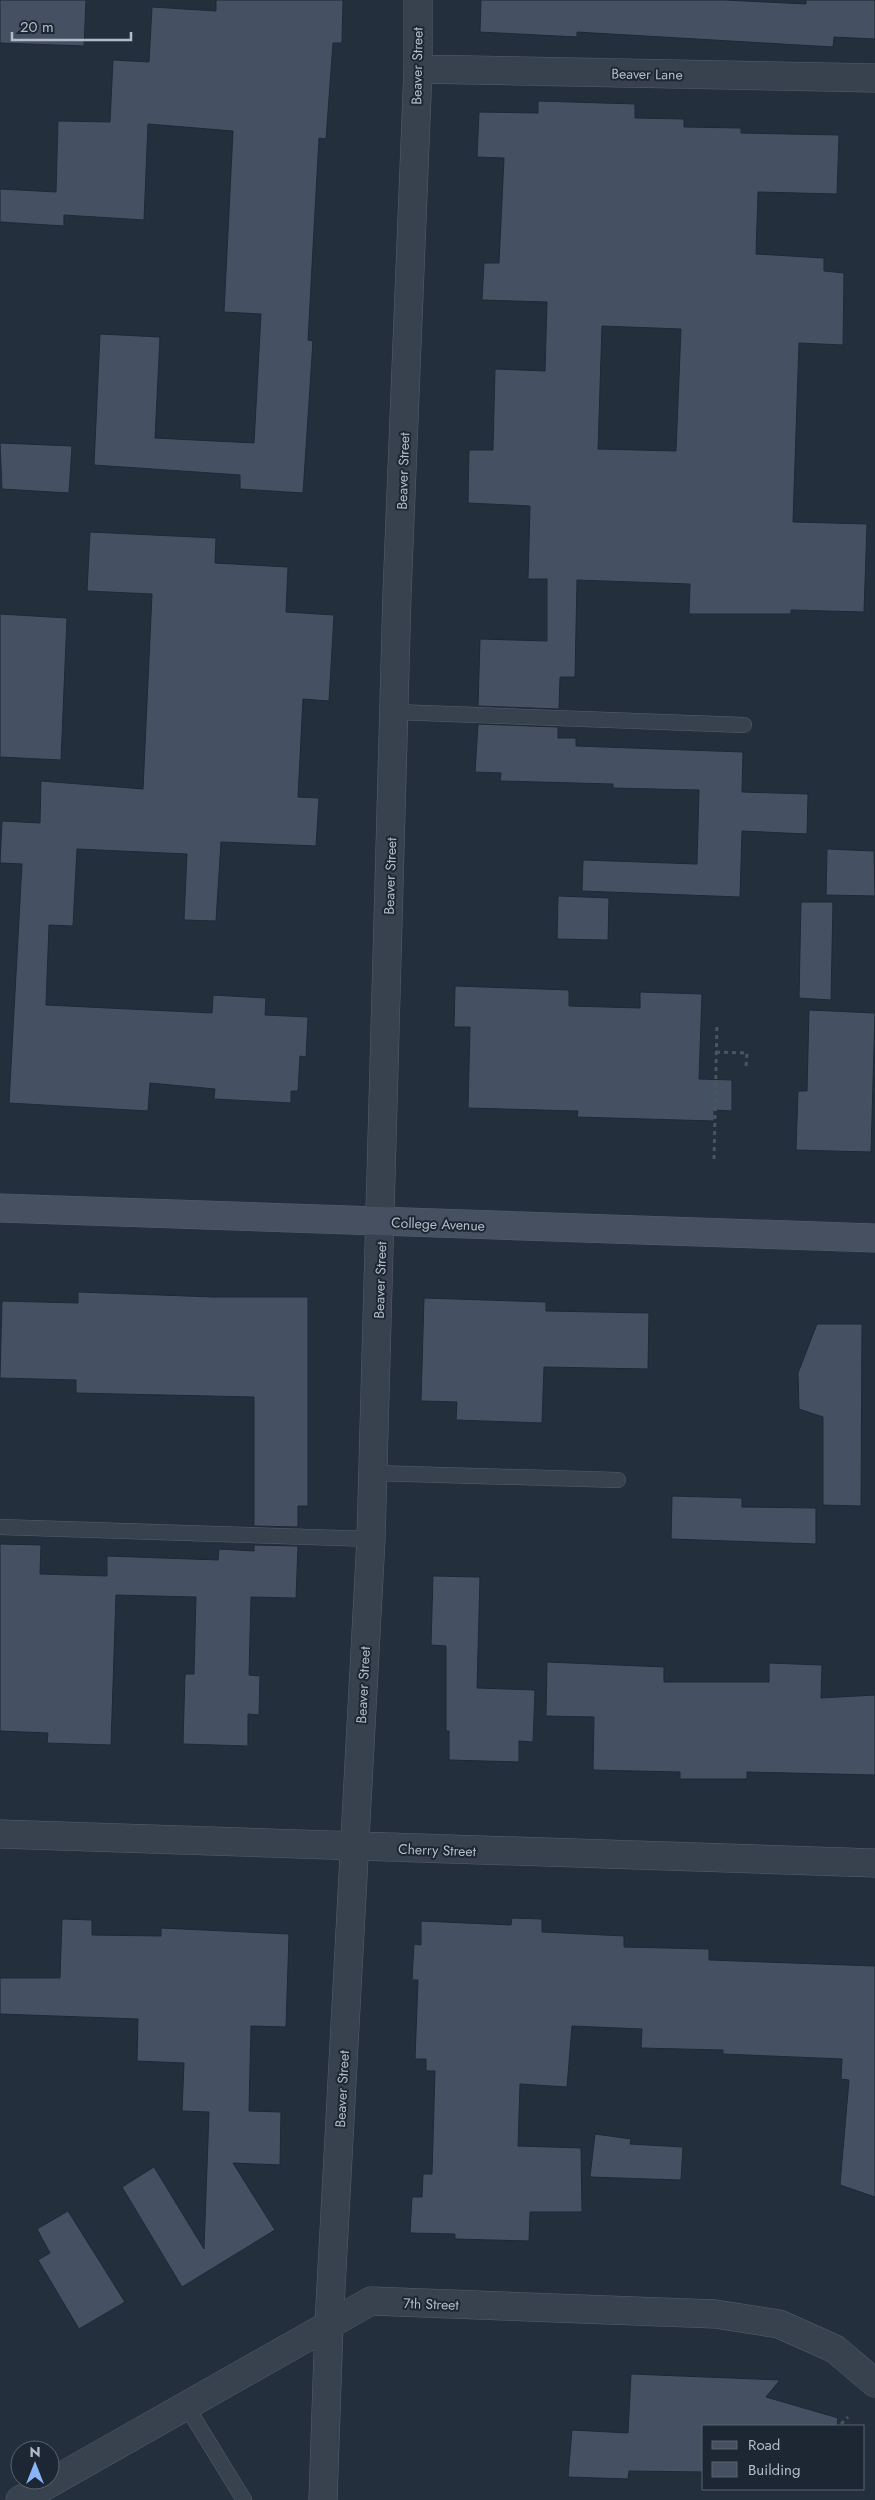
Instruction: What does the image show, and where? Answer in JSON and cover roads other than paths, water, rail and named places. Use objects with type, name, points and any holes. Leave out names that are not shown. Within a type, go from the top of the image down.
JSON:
[{"type":"main road","name":"College Avenue","points":[[0,1208],[875,1238]]},
{"type":"street","name":"Beaver Street","points":[[322,2500],[329,2325],[371,1539],[382,1222],[395,712],[418,69],[418,0]]},
{"type":"street","name":"Beaver Lane","points":[[418,69],[875,78]]},
{"type":"street","name":"Cherry Street","points":[[0,1834],[875,1863]]},
{"type":"street","name":"7th Street","points":[[20,2500],[371,2302],[715,2314],[779,2324],[835,2349],[875,2384]]},
{"type":"lane","points":[[395,712],[744,725]]},
{"type":"lane","points":[[373,1473],[618,1480]]},
{"type":"lane","points":[[0,1528],[371,1539]]},
{"type":"lane","points":[[187,2406],[244,2500]]}]
